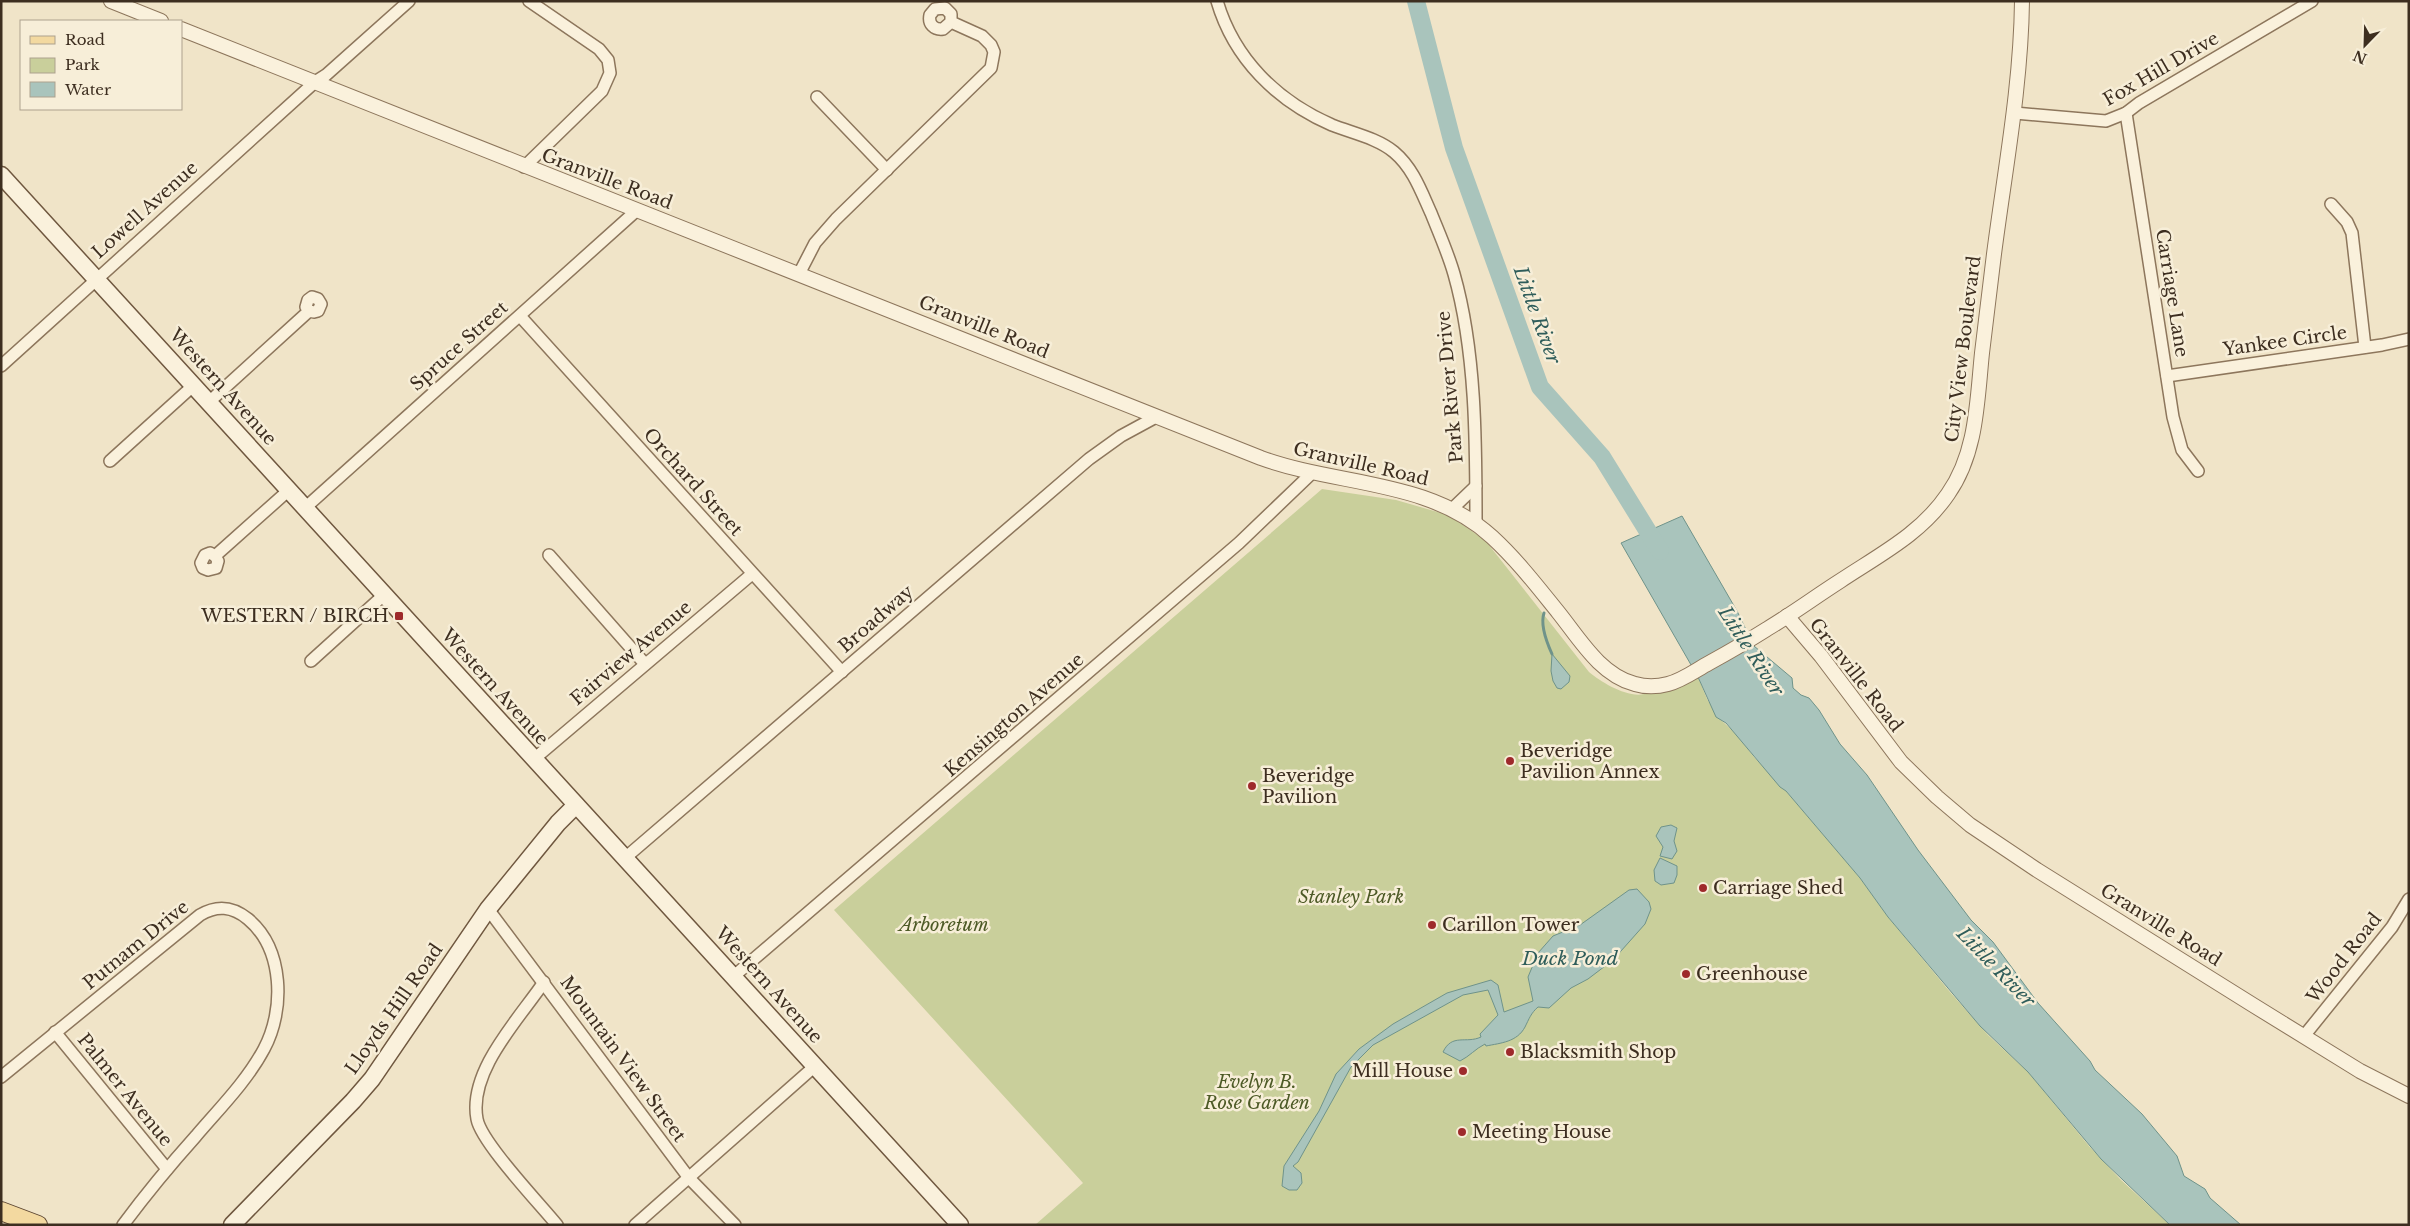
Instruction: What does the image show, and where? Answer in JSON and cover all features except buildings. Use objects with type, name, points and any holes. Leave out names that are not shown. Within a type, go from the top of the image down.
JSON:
[{"type":"main road","name":"Western Avenue","points":[[1,175],[960,1225]]},
{"type":"main road","name":"Lloyds Hill Road","points":[[232,1225],[353,1101],[372,1079],[488,909],[558,822],[576,805]]},
{"type":"main road","points":[[1,1212],[38,1225]]},
{"type":"street","points":[[111,1],[159,20]]},
{"type":"street","name":"Lowell Avenue","points":[[1,366],[96,278],[315,82],[326,75],[409,1]]},
{"type":"street","points":[[524,167],[602,92],[610,73],[608,60],[599,49],[529,1]]},
{"type":"street","name":"Park River Drive","points":[[1217,1],[1235,44],[1252,67],[1270,86],[1290,102],[1320,119],[1388,148],[1404,162],[1418,184],[1444,248],[1459,296],[1469,366],[1476,486],[1476,522]]},
{"type":"street","name":"City View Boulevard","points":[[1787,616],[1879,557],[1916,531],[1932,517],[1959,478],[1968,456],[1976,413],[1995,249],[2015,113],[2022,40],[2022,1]]},
{"type":"street","name":"Fox Hill Drive","points":[[2015,113],[2106,121],[2126,114],[2139,103],[2312,1]]},
{"type":"street","points":[[799,274],[808,256],[822,236],[887,170],[982,79],[993,64],[994,52],[986,39],[951,22]]},
{"type":"street","name":"Granville Road","points":[[182,29],[1156,418],[1285,467],[1312,474],[1406,491],[1452,509],[1476,522],[1523,569],[1592,654],[1614,674],[1634,684],[1664,685],[1678,680],[1787,616],[1821,656],[1896,756],[1949,808],[2037,870],[2377,1081],[2409,1096]]},
{"type":"street","points":[[817,97],[887,170]]},
{"type":"street","name":"Carriage Lane","points":[[2126,114],[2173,417],[2182,450],[2198,471]]},
{"type":"street","points":[[2331,204],[2347,222],[2352,233],[2364,347]]},
{"type":"street","name":"Spruce Street","points":[[306,508],[636,211]]},
{"type":"street","points":[[209,402],[309,311]]},
{"type":"street","name":"Orchard Street","points":[[520,316],[842,672]]},
{"type":"street","name":"Yankee Circle","points":[[2167,376],[2409,339]]},
{"type":"street","points":[[110,461],[194,385]]},
{"type":"street","name":"Broadway","points":[[625,858],[1089,460],[1121,436],[1156,418]]},
{"type":"street","name":"Kensington Avenue","points":[[734,976],[1224,556],[1312,474]]},
{"type":"street","name":"Park River Drive","points":[[1452,509],[1476,486]]},
{"type":"street","points":[[215,556],[289,490]]},
{"type":"street","points":[[548,555],[645,664]]},
{"type":"street","name":"Fairview Avenue","points":[[534,759],[752,574]]},
{"type":"street","points":[[311,661],[385,594]]},
{"type":"street","name":"Wood Road","points":[[2304,1036],[2392,927],[2409,898]]},
{"type":"street","name":"Putnam Drive","points":[[1,1077],[200,915],[210,909],[223,907],[236,911],[263,933],[272,956],[278,988],[276,1012],[265,1048],[222,1107],[167,1169],[123,1225]]},
{"type":"street","name":"Mountain View Street","points":[[488,909],[689,1178],[735,1225]]},
{"type":"street","points":[[544,982],[486,1066],[479,1084],[477,1119],[489,1144],[557,1225]]},
{"type":"street","name":"Palmer Avenue","points":[[56,1032],[167,1169]]},
{"type":"street","points":[[635,1225],[815,1066]]},
{"type":"green space","name":"Stanley Park","points":[[1322,489],[1396,500],[1448,515],[1485,540],[1589,672],[1615,688],[1637,695],[1646,693],[1658,686],[1660,693],[1681,686],[1698,677],[1707,699],[1719,718],[1737,735],[1860,878],[1888,917],[1950,992],[1988,1035],[2028,1072],[2089,1146],[2121,1180],[2170,1225],[1035,1225],[1083,1183],[834,910]]},
{"type":"water","points":[[1682,516],[1737,611],[1754,646],[1792,678],[1793,688],[1801,695],[1809,698],[1819,710],[1840,744],[1867,775],[1918,850],[1971,920],[1993,942],[2038,1003],[2090,1061],[2095,1070],[2142,1114],[2177,1156],[2184,1176],[2205,1189],[2210,1198],[2241,1225],[2170,1225],[2101,1159],[2028,1072],[1980,1026],[1888,917],[1860,878],[1786,791],[1780,787],[1726,723],[1716,717],[1698,677],[1621,543]]},
{"type":"water","points":[[1552,654],[1570,676],[1569,682],[1561,689],[1557,688],[1553,681],[1551,671]]},
{"type":"water","points":[[1671,825],[1677,828],[1674,841],[1677,851],[1672,859],[1660,856],[1663,847],[1656,836],[1661,827]]},
{"type":"water","points":[[1660,858],[1677,866],[1677,875],[1674,883],[1661,885],[1655,881],[1654,870]]},
{"type":"water","name":"Duck Pond","points":[[1637,889],[1649,902],[1651,909],[1645,924],[1613,960],[1588,979],[1571,988],[1549,1008],[1538,1007],[1522,1032],[1513,1039],[1503,1043],[1486,1046],[1485,1044],[1460,1061],[1443,1052],[1447,1046],[1455,1041],[1481,1037],[1480,1034],[1498,1015],[1488,990],[1463,995],[1373,1045],[1351,1067],[1298,1162],[1293,1166],[1301,1173],[1302,1183],[1297,1190],[1289,1190],[1282,1186],[1284,1166],[1319,1111],[1336,1074],[1359,1049],[1393,1024],[1447,993],[1491,980],[1498,985],[1504,1012],[1533,1001],[1528,977],[1538,953],[1553,936],[1580,925],[1629,890]]},
{"type":"waterway","name":"Little River","points":[[1416,1],[1454,148],[1540,387],[1602,457],[1660,551]]},
{"type":"waterway","points":[[1544,613],[1543,628],[1552,654]]},
{"type":"place","name":"WESTERN / BIRCH","points":[[399,616]]},
{"type":"place","name":"Beveridge Pavilion Annex","points":[[1510,761]]},
{"type":"place","name":"Beveridge Pavilion","points":[[1252,786]]},
{"type":"place","name":"Carriage Shed","points":[[1703,888]]},
{"type":"place","name":"Carillon Tower","points":[[1432,925]]},
{"type":"place","name":"Greenhouse","points":[[1686,974]]},
{"type":"place","name":"Blacksmith Shop","points":[[1510,1052]]},
{"type":"place","name":"Mill House","points":[[1463,1071]]},
{"type":"place","name":"Meeting House","points":[[1462,1132]]},
{"type":"park label","name":"Arboretum","points":[[944,925]]},
{"type":"park label","name":"Evelyn B. Rose Garden","points":[[1257,1092]]}]
